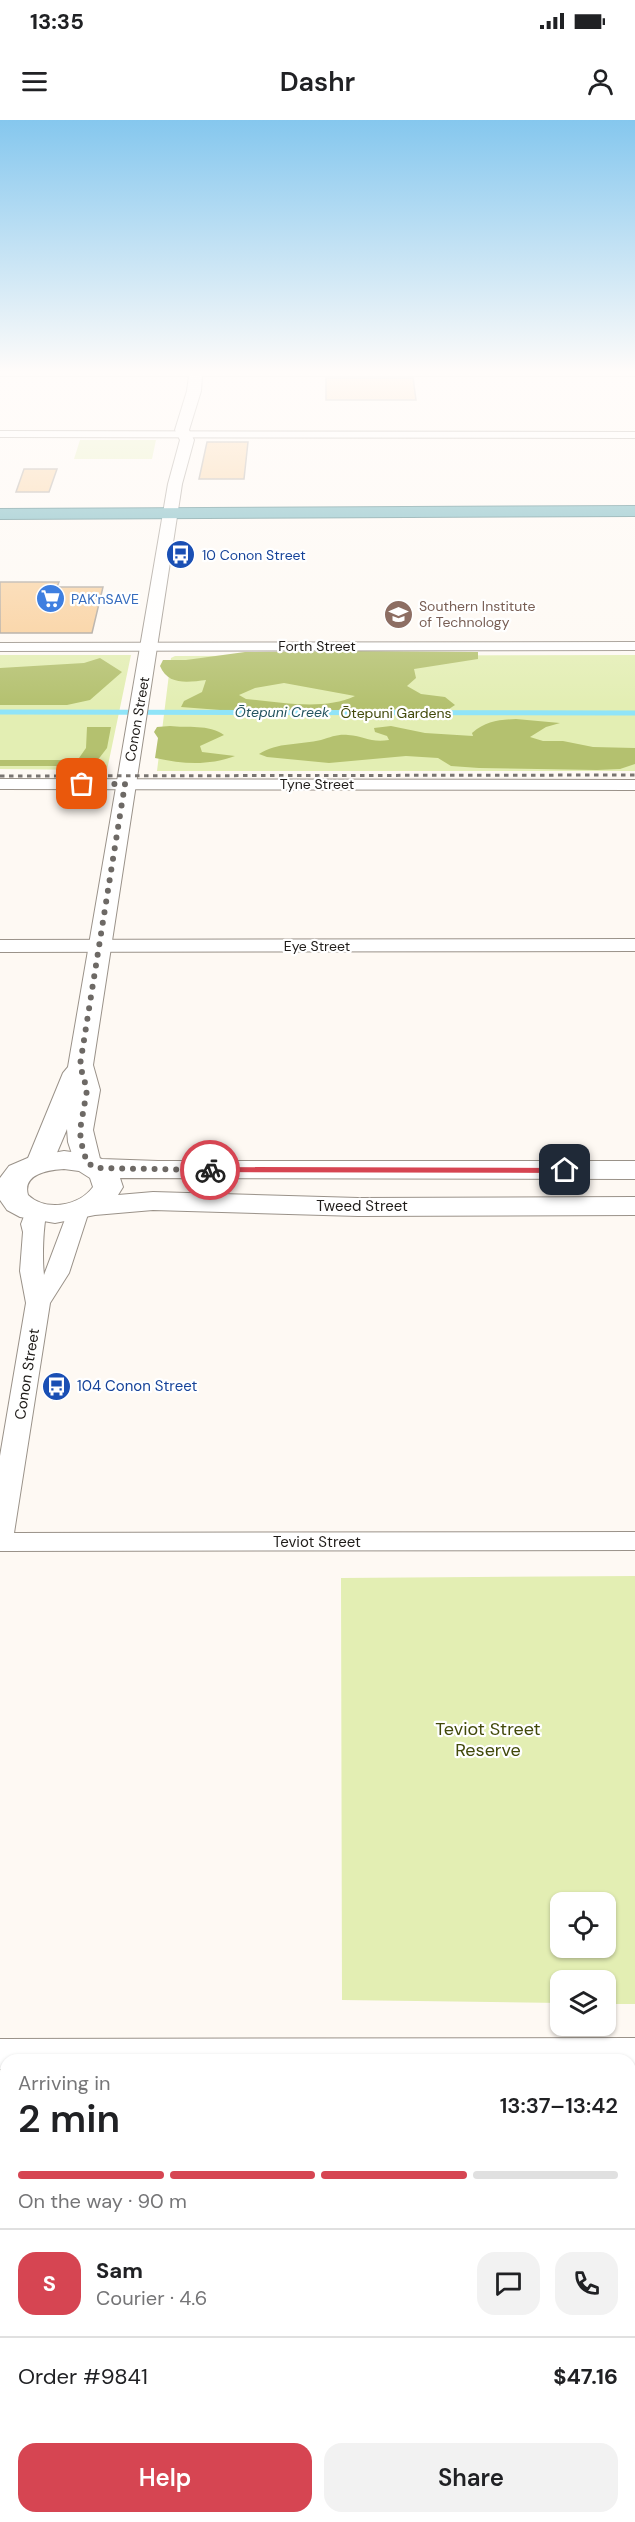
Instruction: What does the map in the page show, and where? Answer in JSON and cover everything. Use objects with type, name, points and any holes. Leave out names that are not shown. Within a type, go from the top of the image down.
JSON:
[{"type":"highway","points":[[501,517],[549,511],[635,511]]},
{"type":"highway","points":[[549,511],[635,517]]},
{"type":"highway","points":[[0,514],[170,518]]},
{"type":"highway","points":[[0,522],[170,518],[501,517],[635,523]]},
{"type":"main road","points":[[33,1210],[13,1197],[10,1190],[12,1181],[23,1167],[64,1160],[92,1165],[158,1170],[635,1170]]},
{"type":"main road","name":"Conon Street","points":[[84,1208],[105,1194],[108,1187],[104,1173],[92,1165]]},
{"type":"main road","name":"Tweed Street","points":[[84,1208],[153,1201],[358,1207],[635,1206]]},
{"type":"main road","points":[[0,1208],[57,1214],[84,1208]]},
{"type":"street","name":"Conon Street","points":[[92,1165],[81,1142],[80,1130],[87,1090],[80,1065],[176,482]]},
{"type":"street","name":"Forth Street","points":[[0,646],[635,646]]},
{"type":"street","name":"Tyne Street","points":[[0,784],[635,785]]},
{"type":"street","name":"Eye Street","points":[[0,946],[635,945]]},
{"type":"street","points":[[23,1167],[60,1116],[67,1090],[80,1065]]},
{"type":"street","points":[[38,1303],[57,1273],[84,1208]]},
{"type":"street","name":"Conon Street","points":[[0,1536],[38,1303],[32,1271],[33,1210]]},
{"type":"street","name":"Teviot Street","points":[[0,1542],[635,1541]]},
{"type":"street","points":[[0,2054],[635,2053]]},
{"type":"green space","points":[[245,652],[478,652],[478,659],[414,669],[416,678],[407,686],[421,694],[445,697],[455,705],[449,709],[233,711],[181,707],[184,701],[202,692],[206,680],[186,682],[174,680],[168,677],[160,666],[163,660],[186,660]],"holes":[[[284,683],[355,696],[330,703],[301,704],[246,699],[239,695],[255,688]]]},
{"type":"green space","points":[[0,655],[131,655],[107,770],[0,769]]},
{"type":"green space","name":"Ōtepuni Gardens","points":[[635,655],[635,771],[157,771],[171,658],[175,656]]},
{"type":"green space","points":[[100,658],[122,672],[90,700],[67,705],[0,705],[0,668],[84,663]]},
{"type":"green space","points":[[516,719],[560,723],[546,727],[530,737],[543,741],[563,741],[593,747],[635,748],[635,764],[620,769],[597,770],[479,768],[451,766],[438,758],[406,756],[329,763],[267,757],[259,754],[273,747],[313,742],[341,735],[377,741],[389,740],[387,736],[375,732],[374,728],[391,726],[425,733],[473,736],[472,733],[487,724]]},
{"type":"green space","points":[[87,727],[111,727],[107,748],[97,761],[73,766],[0,766],[0,760],[79,758],[86,748]]},
{"type":"green space","points":[[157,727],[212,729],[224,735],[200,746],[202,752],[235,756],[195,763],[155,758],[158,738],[154,732]]},
{"type":"green space","name":"Teviot Street Reserve","points":[[635,1576],[635,2004],[616,2004],[616,1970],[550,1970],[550,2003],[342,2000],[341,1578]]},
{"type":"building","points":[[19,482],[52,482],[49,492],[16,492]]},
{"type":"building","name":"PAK'nSAVE","points":[[0,582],[59,582],[57,587],[103,587],[92,633],[0,633]]},
{"type":"waterway","name":"Ōtepuni Creek","points":[[0,712],[635,713]]},
{"type":"railway","points":[[0,776],[635,775]]},
{"type":"way so far","points":[[82,784],[125,784],[80,1065],[87,1090],[80,1130],[87,1163],[97,1168],[210,1170]]},
{"type":"place","name":"10 Conon Street","points":[[181,555]]},
{"type":"place","name":"PAK'nSAVE","points":[[50,599]]},
{"type":"place","name":"Southern Institute of Technology","points":[[398,614]]},
{"type":"place","name":"104 Conon Street","points":[[56,1386]]},
{"type":"route","points":[[210,1170],[565,1170]]}]
